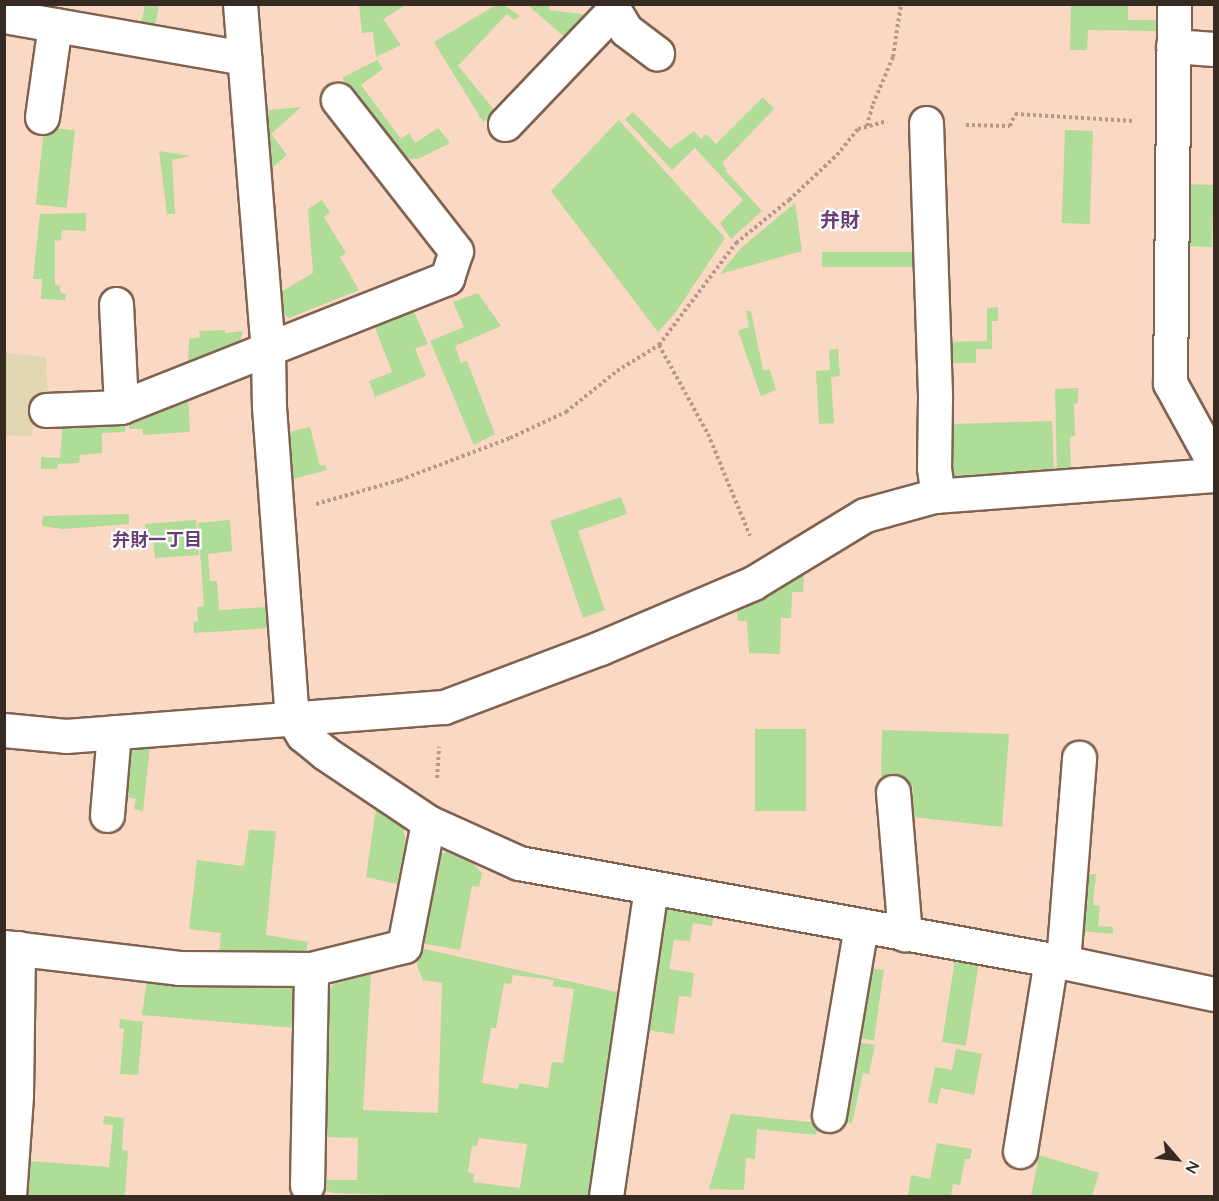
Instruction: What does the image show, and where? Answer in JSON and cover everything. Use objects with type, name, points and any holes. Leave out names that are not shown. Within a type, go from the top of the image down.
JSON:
[{"type":"street","points":[[240,4],[268,351],[292,717],[303,735],[325,753],[428,822],[519,863],[1057,961],[1215,994]]},
{"type":"street","points":[[1174,4],[1170,383],[1215,463]]},
{"type":"street","points":[[505,124],[614,8],[626,30],[657,53]]},
{"type":"street","points":[[4,16],[244,58]]},
{"type":"street","points":[[42,117],[55,25]]},
{"type":"street","points":[[1173,46],[1215,50]]},
{"type":"street","points":[[46,410],[121,407],[268,351],[447,278],[456,251],[338,100]]},
{"type":"street","points":[[926,123],[935,398],[934,468],[938,496]]},
{"type":"street","points":[[116,304],[121,407]]},
{"type":"street","points":[[4,730],[66,736],[444,707],[600,648],[762,577],[866,515],[938,496],[1215,475]]},
{"type":"street","points":[[107,815],[114,732]]},
{"type":"street","points":[[1020,1150],[1057,961],[1079,758]]},
{"type":"street","points":[[893,792],[905,934]]},
{"type":"street","points":[[9,1197],[15,1095],[11,947],[179,968],[311,969],[404,946],[428,822]]},
{"type":"street","points":[[606,1197],[651,888]]},
{"type":"street","points":[[829,1115],[861,926]]},
{"type":"street","points":[[307,1185],[311,969]]},
{"type":"path","points":[[867,126],[873,104],[893,57],[901,4]]},
{"type":"path","points":[[277,509],[302,507],[400,480],[510,438],[566,412],[617,371],[659,345],[736,243],[789,200],[837,155],[858,129],[885,121],[1010,126],[1016,114],[1173,123]]},
{"type":"path","points":[[659,345],[708,434],[725,471],[750,536],[762,577]]},
{"type":"path","points":[[428,822],[435,807],[440,724],[444,707]]},
{"type":"green space","points":[[145,5],[159,5],[154,31],[140,29]]},
{"type":"green space","points":[[359,5],[406,5],[383,19],[401,45],[376,57],[373,32],[362,33]]},
{"type":"green space","points":[[496,5],[504,5],[520,16],[514,20],[507,14],[458,66],[496,112],[483,122],[434,42]]},
{"type":"green space","points":[[528,5],[549,5],[549,10],[588,15],[568,40]]},
{"type":"green space","points":[[1071,5],[1128,5],[1128,20],[1157,20],[1157,31],[1088,30],[1087,50],[1070,50]]},
{"type":"green space","points":[[377,60],[383,69],[361,85],[401,139],[409,133],[415,143],[438,128],[450,143],[418,159],[403,158],[342,78]]},
{"type":"green space","points":[[763,97],[774,109],[722,163],[727,169],[725,170],[762,211],[731,239],[720,223],[743,200],[695,148],[672,170],[625,119],[633,112],[670,149],[694,131],[701,139],[706,134],[716,144]]},
{"type":"green space","points":[[301,107],[271,134],[287,155],[271,169],[266,133],[269,110]]},
{"type":"green space","points":[[619,120],[725,238],[676,312],[658,332],[551,191]]},
{"type":"green space","points":[[44,127],[75,130],[67,208],[36,205]]},
{"type":"green space","points":[[1065,130],[1093,131],[1090,224],[1062,223]]},
{"type":"green space","points":[[159,151],[190,156],[172,160],[175,214],[167,214]]},
{"type":"green space","points":[[1183,184],[1214,185],[1212,247],[1181,246]]},
{"type":"green space","points":[[322,200],[330,212],[324,217],[346,253],[340,257],[359,290],[289,318],[280,311],[277,294],[313,273],[308,209]]},
{"type":"green space","points":[[795,203],[802,251],[720,274],[741,248]]},
{"type":"green space","points":[[86,213],[86,231],[62,230],[61,240],[55,241],[55,285],[60,286],[61,293],[66,294],[65,300],[41,299],[42,279],[33,279],[40,214]]},
{"type":"green space","points":[[822,252],[914,252],[914,267],[822,267]]},
{"type":"green space","points":[[478,293],[501,326],[455,346],[461,363],[467,361],[495,434],[474,445],[430,341],[464,327],[453,302]]},
{"type":"green space","points":[[998,307],[998,321],[992,321],[992,349],[976,349],[976,363],[947,363],[947,342],[987,341],[987,308]]},
{"type":"green space","points":[[413,309],[428,344],[415,349],[426,376],[375,397],[369,381],[392,372],[374,325]]},
{"type":"green space","points":[[746,311],[751,311],[763,370],[770,370],[776,390],[761,396],[738,331],[749,327]]},
{"type":"green space","points":[[225,330],[225,333],[243,331],[239,345],[188,365],[189,339],[200,337],[199,331]]},
{"type":"green space","points":[[838,349],[840,376],[831,377],[834,423],[819,424],[816,371],[830,370],[829,350]]},
{"type":"green space","points":[[1078,388],[1078,403],[1074,404],[1075,436],[1070,437],[1071,473],[1057,473],[1055,389]]},
{"type":"green space","points":[[188,397],[190,432],[143,435],[142,429],[129,429],[129,420]]},
{"type":"green space","points":[[63,421],[125,421],[125,432],[102,433],[102,453],[80,455],[79,463],[58,464],[57,469],[41,469],[41,457],[60,458]]},
{"type":"green space","points":[[1052,421],[1054,474],[951,482],[947,477],[950,424]]},
{"type":"green space","points":[[310,427],[320,466],[325,465],[327,470],[290,480],[289,432]]},
{"type":"green space","points":[[621,497],[627,514],[578,531],[605,610],[583,618],[550,521]]},
{"type":"green space","points":[[129,514],[129,524],[63,529],[42,526],[43,516]]},
{"type":"green space","points":[[196,520],[199,555],[155,558],[153,536],[146,536],[145,524]]},
{"type":"green space","points":[[230,520],[232,551],[208,554],[210,581],[217,581],[219,610],[268,607],[270,628],[194,633],[193,622],[198,621],[197,607],[204,606],[198,523]]},
{"type":"green space","points":[[804,572],[803,592],[792,592],[791,618],[781,618],[780,654],[749,653],[747,621],[738,621],[737,610]]},
{"type":"green space","points":[[755,729],[806,729],[806,811],[755,811]]},
{"type":"green space","points":[[882,730],[1009,734],[1002,827],[912,817],[913,785],[881,776]]},
{"type":"green space","points":[[150,746],[143,811],[134,809],[136,799],[120,796],[130,749]]},
{"type":"green space","points":[[377,802],[387,808],[403,828],[406,841],[397,884],[366,877]]},
{"type":"green space","points":[[249,830],[276,831],[266,935],[308,942],[306,952],[219,955],[221,933],[189,929],[197,860],[244,866]]},
{"type":"green space","points":[[447,851],[463,852],[482,873],[479,887],[472,886],[460,950],[421,943],[437,858]]},
{"type":"green space","points":[[1086,874],[1096,874],[1093,905],[1100,906],[1098,926],[1113,927],[1113,934],[1082,931]]},
{"type":"green space","points":[[672,908],[714,914],[712,926],[693,923],[690,941],[674,940],[669,969],[694,973],[691,997],[679,996],[674,1034],[646,1030],[663,914]]},
{"type":"green space","points":[[420,948],[621,993],[590,1196],[415,1196],[334,1193],[318,1189],[321,1180],[357,1180],[358,1138],[322,1137],[326,994],[342,973],[371,973],[363,1110],[438,1113],[442,983],[423,980],[417,966]],"holes":[[[513,975],[554,980],[553,986],[574,989],[563,1063],[552,1062],[548,1088],[519,1083],[518,1089],[482,1083],[491,1028],[496,1028],[504,983],[511,984]],[[479,1138],[527,1144],[520,1188],[473,1182],[474,1174],[468,1172],[472,1146],[477,1146]]]},
{"type":"green space","points":[[955,960],[979,964],[966,1046],[942,1042]]},
{"type":"green space","points":[[870,968],[884,970],[874,1040],[860,1038]]},
{"type":"green space","points":[[147,979],[192,985],[294,979],[294,1028],[142,1015]]},
{"type":"green space","points":[[120,1019],[143,1022],[138,1075],[120,1074],[124,1029],[119,1028]]},
{"type":"green space","points":[[858,1042],[875,1045],[869,1074],[863,1073],[852,1123],[842,1121]]},
{"type":"green space","points":[[956,1049],[982,1054],[974,1095],[941,1088],[937,1104],[928,1102],[935,1067],[952,1070]]},
{"type":"green space","points":[[731,1114],[820,1123],[816,1135],[757,1129],[755,1159],[746,1158],[744,1190],[709,1189]]},
{"type":"green space","points":[[104,1116],[124,1118],[122,1150],[128,1151],[125,1196],[15,1196],[17,1160],[109,1167],[113,1125],[103,1124]]},
{"type":"green space","points":[[937,1143],[972,1149],[970,1159],[965,1159],[960,1185],[953,1184],[951,1196],[908,1196],[911,1175],[930,1179]]},
{"type":"green space","points":[[1039,1155],[1099,1173],[1092,1196],[1031,1196]]},
{"type":"sand","points":[[5,353],[46,357],[48,400],[37,400],[32,436],[5,435]]},
{"type":"district","name":"弁財","points":[[840,219]]},
{"type":"district","name":"弁財一丁目","points":[[157,540]]}]
